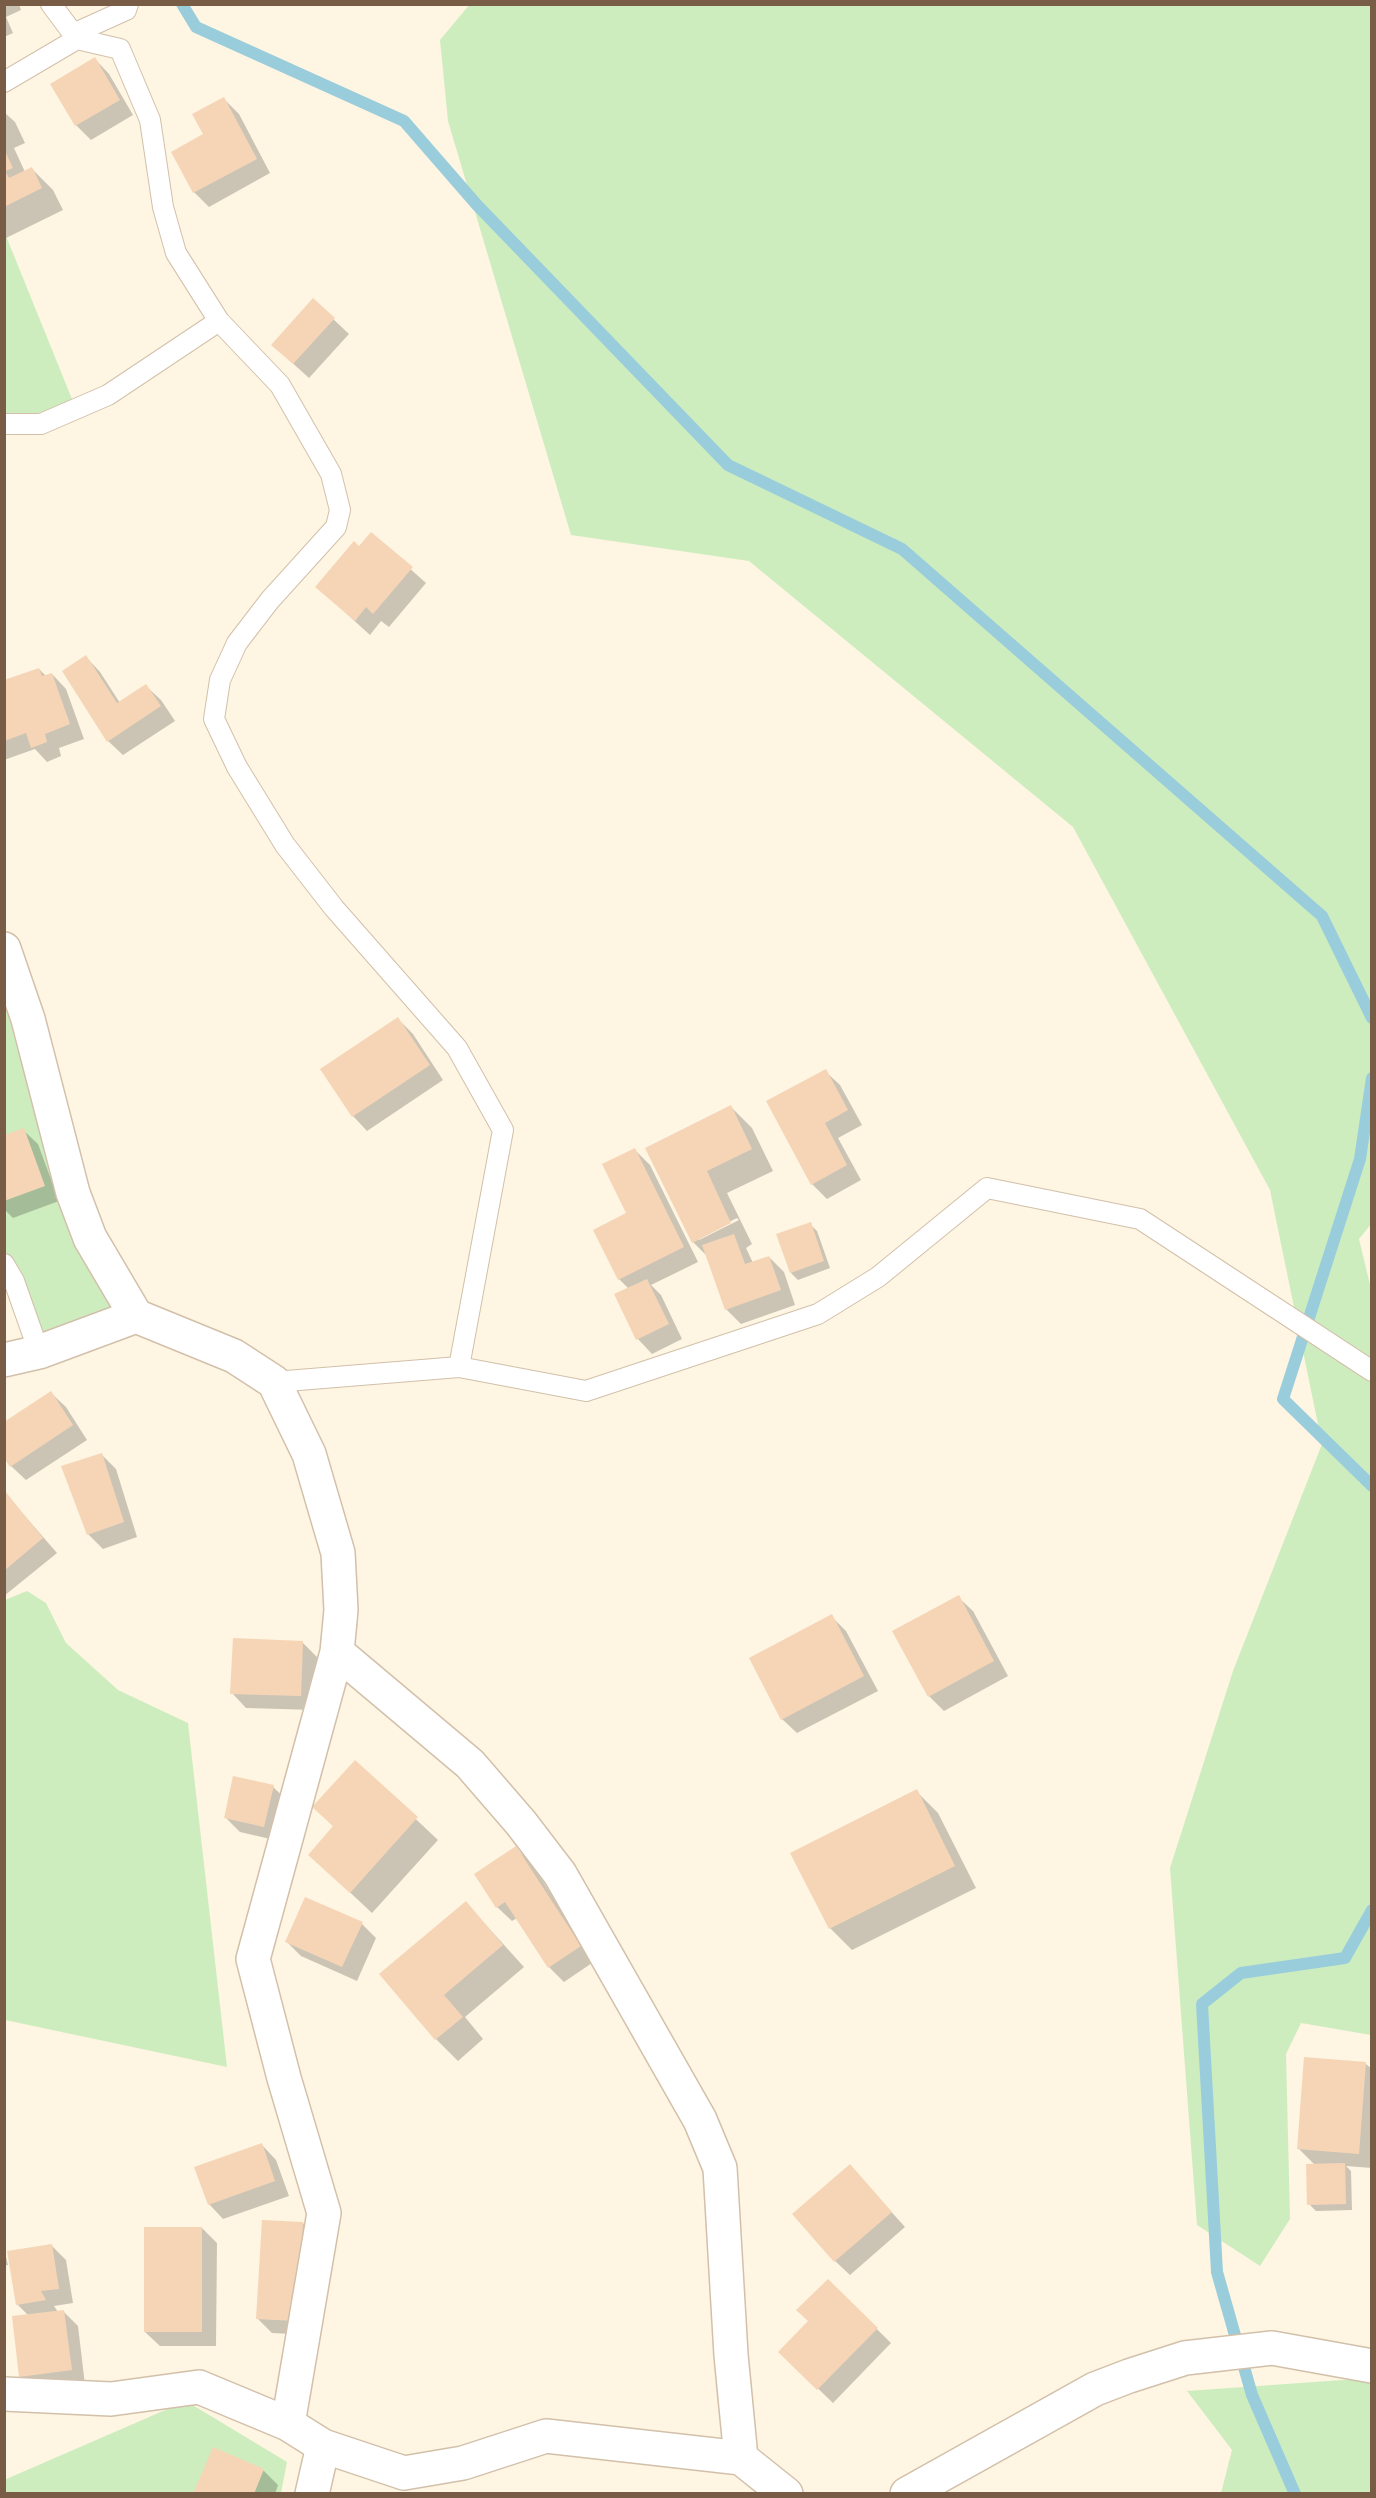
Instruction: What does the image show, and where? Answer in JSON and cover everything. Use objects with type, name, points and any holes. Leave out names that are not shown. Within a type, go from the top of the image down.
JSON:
[{"type":"street","points":[[4,949],[28,1019],[73,1193],[90,1238],[135,1317],[234,1356],[274,1382],[309,1454],[338,1553],[341,1610],[337,1652],[253,1959],[284,2078],[324,2213],[288,2424]]},
{"type":"street","points":[[4,1360],[39,1352],[135,1317]]},
{"type":"street","points":[[337,1652],[470,1764],[521,1823],[560,1874],[700,2121],[720,2168],[731,2355],[741,2458]]},
{"type":"street","points":[[907,2493],[1095,2390],[1129,2376],[1185,2358],[1272,2348],[1371,2366]]},
{"type":"street","points":[[4,2394],[111,2399],[199,2387],[288,2424],[323,2446],[404,2473],[463,2463],[546,2436],[741,2458],[786,2493]]},
{"type":"street","points":[[312,2493],[323,2446]]},
{"type":"lane","points":[[51,4],[75,36],[120,49],[150,120],[163,207],[176,253],[219,321],[280,385],[331,474],[340,510],[336,527],[270,600],[237,643],[220,680],[214,719],[237,767],[285,845],[334,908],[457,1048],[503,1130],[459,1367]]},
{"type":"lane","points":[[4,82],[75,36],[126,10],[128,4]]},
{"type":"lane","points":[[4,424],[41,424],[108,395],[219,321]]},
{"type":"lane","points":[[274,1382],[459,1367],[586,1391],[818,1314],[878,1277],[987,1188],[1140,1219],[1371,1371]]},
{"type":"lane","points":[[4,1264],[14,1281],[39,1352]]},
{"type":"green space","points":[[470,4],[1371,5],[1372,1223],[1359,1239],[1372,1293],[1371,2035],[1301,2023],[1286,2054],[1290,2219],[1260,2266],[1197,2225],[1170,1868],[1233,1671],[1322,1444],[1270,1190],[1073,827],[749,561],[571,535],[448,121],[440,40]]},
{"type":"green space","points":[[4,231],[76,409],[4,425]]},
{"type":"green space","points":[[4,988],[129,1313],[46,1349],[5,1278]]},
{"type":"green space","points":[[27,1591],[46,1603],[66,1643],[118,1690],[188,1723],[227,2067],[5,2020],[5,1600]]},
{"type":"green space","points":[[1371,2378],[1371,2493],[1221,2493],[1232,2450],[1187,2391]]},
{"type":"green space","points":[[186,2401],[287,2462],[281,2493],[5,2494],[4,2480]]},
{"type":"building","points":[[95,57],[120,100],[75,126],[50,84]]},
{"type":"building","points":[[224,97],[257,159],[193,193],[171,152],[203,134],[192,114]]},
{"type":"building","points":[[4,149],[13,168],[5,171],[9,178],[32,167],[42,188],[4,207]]},
{"type":"building","points":[[313,298],[335,318],[293,364],[271,345]]},
{"type":"building","points":[[371,532],[413,567],[373,614],[366,607],[355,621],[315,587],[354,541],[359,546]]},
{"type":"building","points":[[86,655],[117,703],[146,684],[161,706],[107,742],[62,671]]},
{"type":"building","points":[[39,668],[42,676],[52,673],[70,724],[45,734],[47,742],[31,748],[26,733],[4,741],[4,680]]},
{"type":"building","points":[[398,1017],[430,1065],[352,1117],[320,1069]]},
{"type":"building","points":[[826,1069],[848,1110],[825,1123],[847,1165],[811,1185],[766,1101]]},
{"type":"building","points":[[731,1105],[752,1149],[707,1171],[731,1223],[692,1243],[645,1148]]},
{"type":"building","points":[[24,1128],[45,1186],[4,1201],[4,1135]]},
{"type":"building","points":[[635,1148],[684,1247],[618,1280],[593,1230],[626,1213],[602,1164]]},
{"type":"building","points":[[811,1222],[824,1261],[790,1273],[776,1234]]},
{"type":"building","points":[[734,1234],[745,1264],[769,1256],[781,1290],[725,1310],[702,1245]]},
{"type":"building","points":[[647,1279],[669,1324],[636,1340],[614,1294]]},
{"type":"building","points":[[51,1391],[73,1425],[10,1467],[4,1458],[4,1422]]},
{"type":"building","points":[[102,1453],[124,1522],[87,1535],[61,1466]]},
{"type":"building","points":[[5,1491],[43,1538],[5,1570]]},
{"type":"building","points":[[959,1595],[994,1661],[928,1697],[892,1631]]},
{"type":"building","points":[[832,1614],[864,1676],[781,1720],[749,1658]]},
{"type":"building","points":[[233,1638],[303,1641],[301,1696],[230,1694]]},
{"type":"building","points":[[355,1760],[418,1817],[350,1893],[308,1855],[333,1826],[312,1807]]},
{"type":"building","points":[[233,1776],[274,1785],[264,1827],[224,1818]]},
{"type":"building","points":[[917,1789],[955,1866],[829,1929],[790,1853]]},
{"type":"building","points":[[516,1846],[581,1946],[548,1968],[505,1902],[496,1908],[474,1874]]},
{"type":"building","points":[[305,1897],[363,1922],[342,1967],[285,1942]]},
{"type":"building","points":[[466,1901],[503,1945],[444,1995],[463,2017],[435,2040],[379,1974]]},
{"type":"building","points":[[1304,2057],[1366,2062],[1359,2154],[1297,2149]]},
{"type":"building","points":[[262,2143],[275,2181],[208,2205],[194,2167]]},
{"type":"building","points":[[1345,2163],[1346,2204],[1307,2205],[1306,2164]]},
{"type":"building","points":[[850,2164],[892,2212],[834,2262],[792,2214]]},
{"type":"building","points":[[262,2220],[303,2222],[298,2321],[256,2319]]},
{"type":"building","points":[[144,2227],[202,2227],[202,2332],[144,2332]]},
{"type":"building","points":[[52,2244],[59,2289],[41,2291],[46,2300],[16,2305],[7,2251]]},
{"type":"building","points":[[828,2279],[878,2328],[817,2390],[778,2352],[808,2321],[796,2310]]},
{"type":"building","points":[[64,2310],[72,2370],[19,2377],[12,2316]]},
{"type":"building","points":[[213,2447],[264,2469],[254,2494],[193,2494]]},
{"type":"waterway","points":[[182,4],[196,27],[404,121],[477,205],[728,465],[902,549],[1322,916],[1372,1018]]},
{"type":"waterway","points":[[1372,1078],[1360,1159],[1283,1399],[1372,1486]]},
{"type":"waterway","points":[[1295,2494],[1252,2395],[1217,2272],[1202,2004],[1241,1973],[1345,1958],[1372,1910]]}]
